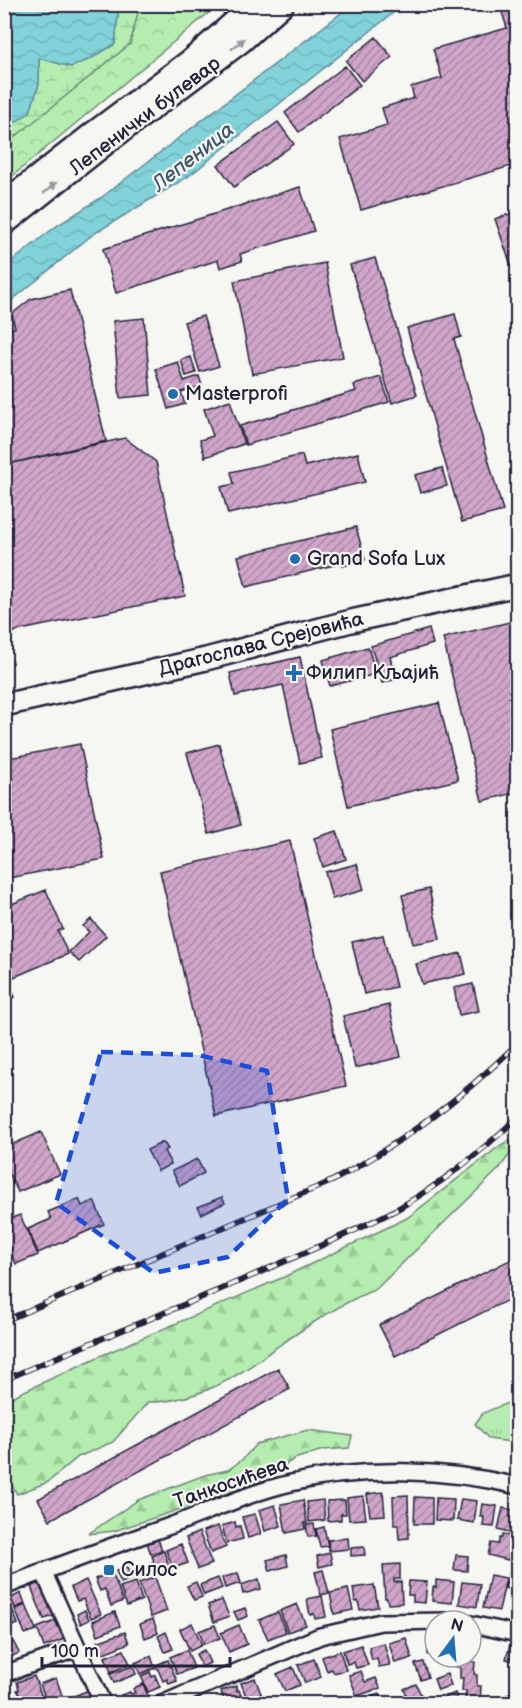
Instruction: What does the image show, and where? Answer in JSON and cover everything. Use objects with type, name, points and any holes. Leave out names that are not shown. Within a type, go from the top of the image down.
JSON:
[{"type":"main road","name":"Лепенички булевар","points":[[4,203],[191,60],[254,4]]},
{"type":"main road","name":"Лепенички булевар","points":[[4,224],[110,140],[234,47],[283,4]]},
{"type":"main road","name":"Драгослава Срејовића","points":[[4,705],[206,659],[351,621],[518,585]]},
{"type":"street","name":"Танкосићева","points":[[4,1587],[238,1499],[291,1483],[326,1476],[364,1473],[432,1474],[518,1486]]},
{"type":"street","points":[[43,1571],[103,1704]]},
{"type":"street","points":[[162,1704],[320,1636],[381,1622],[423,1621]]},
{"type":"street","points":[[483,1627],[518,1634]]},
{"type":"street","points":[[4,1674],[78,1648]]},
{"type":"street","points":[[510,1704],[518,1699]]},
{"type":"highlighted area","points":[[101,1052],[198,1055],[267,1071],[288,1199],[228,1257],[154,1273],[56,1203]]},
{"type":"green space","points":[[119,5],[140,5],[131,44],[5,145],[5,129],[30,112],[39,84],[39,58],[71,67],[115,44]]},
{"type":"green space","points":[[140,5],[218,5],[5,182],[5,145],[130,44]]},
{"type":"green space","points":[[510,1140],[510,1154],[499,1169],[376,1289],[325,1315],[221,1383],[186,1397],[148,1402],[113,1442],[78,1457],[48,1482],[17,1494],[5,1462],[5,1400],[98,1357],[284,1277],[407,1218]]},
{"type":"green space","points":[[517,1399],[517,1446],[511,1442],[489,1439],[475,1424],[483,1413]]},
{"type":"green space","points":[[308,1430],[352,1436],[349,1448],[323,1450],[294,1459],[260,1481],[226,1494],[114,1531],[88,1534],[138,1500],[205,1475],[228,1470],[243,1459],[256,1444]]},
{"type":"water","points":[[5,4],[119,5],[115,44],[71,67],[39,58],[39,84],[30,112],[5,129]]},
{"type":"water","name":"Лепеница","points":[[353,4],[403,5],[189,176],[92,235],[5,306],[5,267],[55,227],[102,197]]},
{"type":"building","points":[[518,4],[518,164],[361,210],[340,139],[387,125],[382,108],[414,98],[411,87],[442,78],[433,49],[507,28],[501,9]]},
{"type":"building","points":[[376,37],[392,57],[362,81],[346,61]]},
{"type":"building","points":[[345,66],[360,85],[299,132],[285,113]]},
{"type":"building","points":[[278,122],[294,144],[234,187],[218,165]]},
{"type":"building","points":[[300,187],[314,231],[240,254],[242,261],[220,268],[218,260],[116,293],[103,249]]},
{"type":"building","points":[[518,211],[518,266],[512,268],[495,219]]},
{"type":"building","points":[[375,258],[417,395],[392,403],[350,265]]},
{"type":"building","points":[[325,263],[343,357],[252,374],[234,281]]},
{"type":"building","points":[[70,290],[106,441],[4,465],[4,330],[15,328],[12,314],[31,299]]},
{"type":"building","points":[[455,314],[461,337],[454,339],[503,511],[462,522],[407,328]]},
{"type":"building","points":[[203,316],[219,366],[200,372],[184,322]]},
{"type":"building","points":[[144,318],[151,395],[120,398],[113,321]]},
{"type":"building","points":[[191,357],[196,373],[186,376],[181,360]]},
{"type":"building","points":[[178,362],[184,381],[199,376],[202,386],[181,392],[185,404],[168,409],[156,369]]},
{"type":"building","points":[[381,377],[389,402],[246,445],[240,426],[356,391],[354,385]]},
{"type":"building","points":[[230,400],[244,444],[205,457],[200,440],[213,436],[204,409]]},
{"type":"building","points":[[125,438],[156,462],[185,596],[16,631],[9,635],[4,615],[4,465]]},
{"type":"building","points":[[358,453],[365,482],[228,514],[221,487],[234,484],[231,472],[302,455],[305,466]]},
{"type":"building","points":[[442,468],[447,486],[420,493],[415,475]]},
{"type":"building","points":[[356,527],[365,560],[343,566],[342,563],[246,587],[238,556]]},
{"type":"building","points":[[518,620],[518,792],[482,801],[443,638]]},
{"type":"building","points":[[429,629],[433,644],[390,657],[396,679],[382,683],[371,646]]},
{"type":"building","points":[[368,647],[376,674],[330,686],[323,660]]},
{"type":"building","points":[[300,657],[322,758],[300,763],[283,685],[235,696],[230,673]]},
{"type":"building","points":[[439,703],[458,780],[348,806],[330,729]]},
{"type":"building","points":[[80,744],[104,859],[4,879],[4,759]]},
{"type":"building","points":[[219,744],[241,825],[209,834],[187,753]]},
{"type":"building","points":[[337,831],[346,859],[323,867],[314,838]]},
{"type":"building","points":[[290,841],[346,1086],[216,1116],[160,871]]},
{"type":"building","points":[[357,864],[364,890],[332,899],[325,872]]},
{"type":"building","points":[[429,889],[440,939],[413,944],[402,895]]},
{"type":"building","points":[[46,890],[63,929],[58,931],[68,954],[7,980],[15,997],[4,1001],[4,907]]},
{"type":"building","points":[[91,919],[106,936],[79,962],[69,952],[89,932],[83,926]]},
{"type":"building","points":[[383,935],[396,987],[364,994],[352,942]]},
{"type":"building","points":[[461,953],[466,974],[422,984],[416,964]]},
{"type":"building","points":[[473,984],[479,1011],[459,1015],[454,988]]},
{"type":"building","points":[[389,1005],[401,1057],[355,1068],[343,1016]]},
{"type":"building","points":[[41,1132],[60,1174],[18,1192],[4,1163],[4,1148]]},
{"type":"building","points":[[163,1142],[168,1149],[164,1151],[171,1164],[158,1171],[147,1150]]},
{"type":"building","points":[[197,1159],[204,1173],[180,1186],[172,1171]]},
{"type":"building","points":[[222,1197],[225,1203],[201,1214],[198,1207]]},
{"type":"building","points":[[79,1199],[82,1206],[94,1201],[104,1224],[38,1253],[28,1229],[51,1219],[48,1212]]},
{"type":"building","points":[[20,1215],[38,1255],[16,1264],[4,1238],[4,1221]]},
{"type":"building","points":[[518,1256],[518,1295],[395,1356],[379,1325]]},
{"type":"building","points":[[278,1368],[290,1389],[50,1520],[38,1499]]},
{"type":"building","points":[[383,1492],[385,1515],[370,1516],[367,1494]]},
{"type":"building","points":[[408,1495],[409,1538],[399,1539],[398,1525],[394,1525],[393,1496]]},
{"type":"building","points":[[363,1496],[366,1519],[349,1520],[347,1498]]},
{"type":"building","points":[[415,1497],[432,1498],[432,1524],[414,1524]]},
{"type":"building","points":[[436,1498],[454,1499],[453,1521],[435,1520]]},
{"type":"building","points":[[461,1499],[477,1501],[474,1523],[457,1520]]},
{"type":"building","points":[[303,1500],[307,1523],[304,1523],[305,1529],[286,1533],[281,1504]]},
{"type":"building","points":[[323,1500],[325,1520],[309,1522],[307,1502]]},
{"type":"building","points":[[345,1500],[346,1514],[341,1514],[341,1520],[328,1521],[327,1501]]},
{"type":"building","points":[[482,1504],[497,1506],[494,1527],[483,1526],[484,1517],[480,1517]]},
{"type":"building","points":[[275,1505],[281,1526],[265,1531],[259,1510]]},
{"type":"building","points":[[503,1508],[518,1511],[515,1534],[498,1529]]},
{"type":"building","points":[[255,1514],[261,1534],[248,1538],[242,1517]]},
{"type":"building","points":[[235,1522],[236,1527],[240,1526],[243,1539],[227,1543],[222,1526]]},
{"type":"building","points":[[314,1524],[316,1536],[308,1537],[306,1525]]},
{"type":"building","points":[[218,1526],[226,1547],[211,1553],[203,1531]]},
{"type":"building","points":[[324,1527],[328,1546],[320,1547],[316,1529]]},
{"type":"building","points":[[199,1532],[212,1564],[198,1569],[186,1538]]},
{"type":"building","points":[[503,1534],[514,1537],[508,1560],[488,1555],[491,1543],[498,1544]]},
{"type":"building","points":[[348,1538],[349,1549],[329,1551],[328,1540]]},
{"type":"building","points":[[158,1539],[162,1550],[151,1554],[147,1543]]},
{"type":"building","points":[[181,1544],[188,1563],[173,1568],[166,1550]]},
{"type":"building","points":[[364,1547],[365,1555],[351,1556],[351,1548]]},
{"type":"building","points":[[513,1547],[518,1548],[518,1563],[509,1561]]},
{"type":"building","points":[[164,1551],[171,1571],[155,1576],[150,1563],[154,1562],[152,1556]]},
{"type":"building","points":[[330,1553],[332,1564],[319,1567],[317,1556]]},
{"type":"building","points":[[286,1555],[288,1566],[270,1571],[267,1560]]},
{"type":"building","points":[[456,1555],[468,1556],[467,1571],[454,1570]]},
{"type":"building","points":[[400,1564],[400,1579],[394,1579],[394,1582],[401,1582],[402,1603],[388,1604],[385,1598],[383,1565]]},
{"type":"building","points":[[127,1567],[131,1579],[121,1583],[116,1571]]},
{"type":"building","points":[[511,1568],[518,1570],[518,1577],[515,1576],[511,1590],[505,1588]]},
{"type":"building","points":[[323,1570],[329,1593],[321,1595],[315,1572]]},
{"type":"building","points":[[112,1572],[123,1601],[111,1606],[105,1589],[100,1591],[95,1579]]},
{"type":"building","points":[[238,1573],[241,1583],[225,1588],[222,1578]]},
{"type":"building","points":[[490,1575],[506,1578],[499,1611],[483,1608]]},
{"type":"building","points":[[155,1577],[167,1611],[151,1617],[139,1583]]},
{"type":"building","points":[[218,1578],[222,1588],[204,1595],[200,1585]]},
{"type":"building","points":[[259,1579],[261,1589],[243,1594],[241,1585]]},
{"type":"building","points":[[86,1580],[101,1614],[91,1618],[83,1599],[77,1601],[71,1587]]},
{"type":"building","points":[[436,1580],[454,1582],[452,1603],[432,1601]]},
{"type":"building","points":[[409,1581],[427,1582],[425,1603],[413,1602],[413,1595],[408,1595]]},
{"type":"building","points":[[136,1582],[142,1600],[127,1606],[120,1587]]},
{"type":"building","points":[[196,1582],[202,1597],[194,1600],[187,1586]]},
{"type":"building","points":[[462,1582],[480,1584],[477,1607],[459,1604]]},
{"type":"building","points":[[40,1583],[54,1616],[44,1619],[31,1587]]},
{"type":"building","points":[[374,1585],[378,1607],[360,1610],[358,1601],[355,1602],[353,1588]]},
{"type":"building","points":[[515,1586],[518,1586],[518,1614],[508,1612]]},
{"type":"building","points":[[348,1589],[353,1610],[334,1614],[330,1593]]},
{"type":"building","points":[[21,1593],[25,1604],[15,1608],[11,1598]]},
{"type":"building","points":[[322,1596],[326,1617],[315,1619],[314,1614],[310,1615],[307,1599]]},
{"type":"building","points":[[8,1598],[18,1624],[8,1628],[4,1619],[7,1618],[4,1600]]},
{"type":"building","points":[[222,1600],[229,1616],[214,1622],[208,1605]]},
{"type":"building","points":[[297,1604],[306,1625],[288,1632],[280,1611]]},
{"type":"building","points":[[26,1605],[36,1630],[25,1634],[15,1609]]},
{"type":"building","points":[[245,1608],[248,1616],[238,1620],[234,1612]]},
{"type":"building","points":[[85,1610],[89,1620],[81,1624],[77,1614]]},
{"type":"building","points":[[115,1612],[120,1626],[98,1635],[93,1621]]},
{"type":"building","points":[[278,1612],[286,1632],[268,1639],[259,1620]]},
{"type":"building","points":[[153,1619],[158,1633],[145,1638],[140,1624]]},
{"type":"building","points":[[57,1620],[64,1639],[44,1647],[37,1628]]},
{"type":"building","points":[[192,1623],[202,1645],[190,1651],[180,1629]]},
{"type":"building","points":[[215,1625],[220,1638],[204,1644],[199,1631]]},
{"type":"building","points":[[239,1625],[247,1644],[229,1652],[221,1633]]},
{"type":"building","points":[[125,1632],[129,1643],[101,1654],[97,1642]]},
{"type":"building","points":[[166,1632],[173,1649],[165,1652],[158,1636]]},
{"type":"building","points":[[406,1638],[412,1658],[395,1663],[389,1643]]},
{"type":"building","points":[[13,1641],[19,1653],[4,1660],[4,1645]]},
{"type":"building","points":[[511,1642],[518,1644],[518,1662],[506,1659]]},
{"type":"building","points":[[384,1643],[390,1665],[379,1667],[377,1659],[372,1660],[369,1647]]},
{"type":"building","points":[[361,1645],[368,1665],[356,1668],[354,1662],[347,1664],[343,1651]]},
{"type":"building","points":[[124,1650],[130,1664],[111,1672],[105,1657]]},
{"type":"building","points":[[187,1650],[194,1668],[177,1674],[170,1657]]},
{"type":"building","points":[[204,1650],[210,1663],[202,1667],[196,1654]]},
{"type":"building","points":[[340,1651],[346,1670],[334,1673],[332,1669],[327,1671],[322,1657]]},
{"type":"building","points":[[151,1656],[155,1668],[140,1674],[135,1663]]},
{"type":"building","points":[[314,1659],[321,1677],[305,1683],[298,1665]]},
{"type":"building","points":[[168,1660],[177,1681],[169,1684],[167,1679],[163,1681],[156,1665]]},
{"type":"building","points":[[423,1662],[423,1669],[425,1669],[428,1677],[421,1680],[415,1664]]},
{"type":"building","points":[[133,1666],[136,1674],[114,1683],[110,1674]]},
{"type":"building","points":[[293,1667],[300,1685],[285,1691],[277,1674]]},
{"type":"building","points":[[460,1669],[474,1669],[477,1686],[481,1686],[480,1702],[465,1701],[466,1691],[462,1691],[463,1678],[460,1678]]},
{"type":"building","points":[[361,1671],[365,1682],[376,1678],[380,1688],[357,1696],[349,1675]]},
{"type":"building","points":[[150,1672],[152,1677],[155,1675],[160,1687],[148,1692],[141,1676]]},
{"type":"building","points":[[447,1674],[451,1685],[438,1690],[434,1679]]},
{"type":"building","points":[[34,1676],[42,1697],[25,1703],[17,1690],[19,1689],[17,1682]]},
{"type":"building","points":[[56,1678],[63,1698],[47,1703],[40,1684]]},
{"type":"building","points":[[255,1678],[265,1704],[249,1704],[241,1683]]},
{"type":"building","points":[[143,1684],[149,1698],[137,1704],[114,1704],[122,1698],[121,1695],[135,1693],[133,1689]]},
{"type":"building","points":[[416,1684],[423,1699],[410,1704],[404,1689]]},
{"type":"building","points":[[236,1686],[244,1704],[225,1704],[221,1691]]},
{"type":"building","points":[[89,1690],[94,1703],[71,1704],[69,1698]]},
{"type":"building","points":[[455,1693],[460,1704],[440,1704],[439,1700]]},
{"type":"building","points":[[380,1694],[383,1700],[366,1704],[364,1699]]},
{"type":"building","points":[[339,1696],[342,1704],[311,1704],[310,1702],[319,1699],[320,1702]]},
{"type":"railway","points":[[4,1321],[332,1181],[358,1167],[430,1119],[475,1083],[518,1043]]},
{"type":"railway","points":[[4,1380],[337,1239],[384,1216],[446,1177],[518,1117]]},
{"type":"place","name":"Masterprofi","points":[[173,394]]},
{"type":"place","name":"Grand Sofa Lux","points":[[295,559]]},
{"type":"place","name":"Филип Кљајић","points":[[294,673]]},
{"type":"place","name":"Силос","points":[[109,1570]]}]
